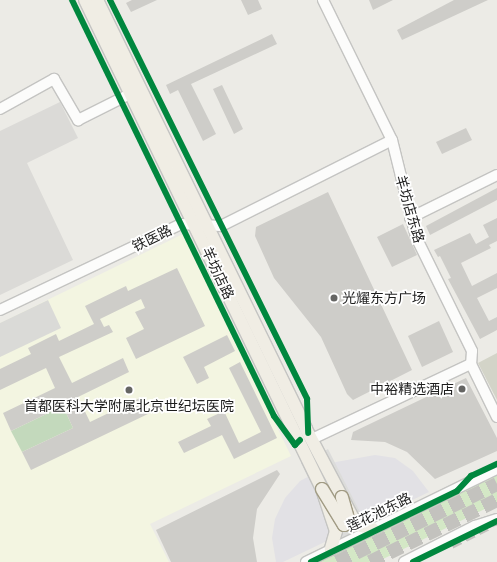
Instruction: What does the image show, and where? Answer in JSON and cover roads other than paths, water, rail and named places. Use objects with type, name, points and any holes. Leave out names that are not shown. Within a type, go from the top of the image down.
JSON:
[{"type":"main road","name":"羊坊店路","points":[[85,0],[130,94],[201,225],[354,520],[369,528]]},
{"type":"main road","name":"羊坊店路","points":[[97,0],[322,489],[335,524],[333,545]]},
{"type":"main road","points":[[322,489],[344,525],[349,522],[342,497]]},
{"type":"street","name":"羊坊店东路","points":[[324,0],[392,140],[410,218],[416,236],[472,351],[471,364],[497,417]]},
{"type":"street","points":[[0,109],[54,79],[78,120],[130,94]]},
{"type":"street","name":"铁医路","points":[[0,310],[181,224],[221,226],[392,140]]},
{"type":"street","points":[[410,218],[497,175]]},
{"type":"street","points":[[312,439],[471,364]]},
{"type":"street","name":"莲花池东路","points":[[306,562],[333,545],[497,469]]},
{"type":"street","points":[[404,562],[497,516]]},
{"type":"street","points":[[475,526],[497,519]]},
{"type":"tunnel","points":[[337,562],[497,484]]},
{"type":"tunnel","points":[[370,562],[497,500]]},
{"type":"tunnel","points":[[451,544],[491,524]]},
{"type":"place","name":"光耀东方广场","points":[[334,298]]},
{"type":"place","name":"中裕精选酒店","points":[[462,389]]},
{"type":"place","name":"首都医科大学附属北京世纪坛医院","points":[[129,390]]}]
